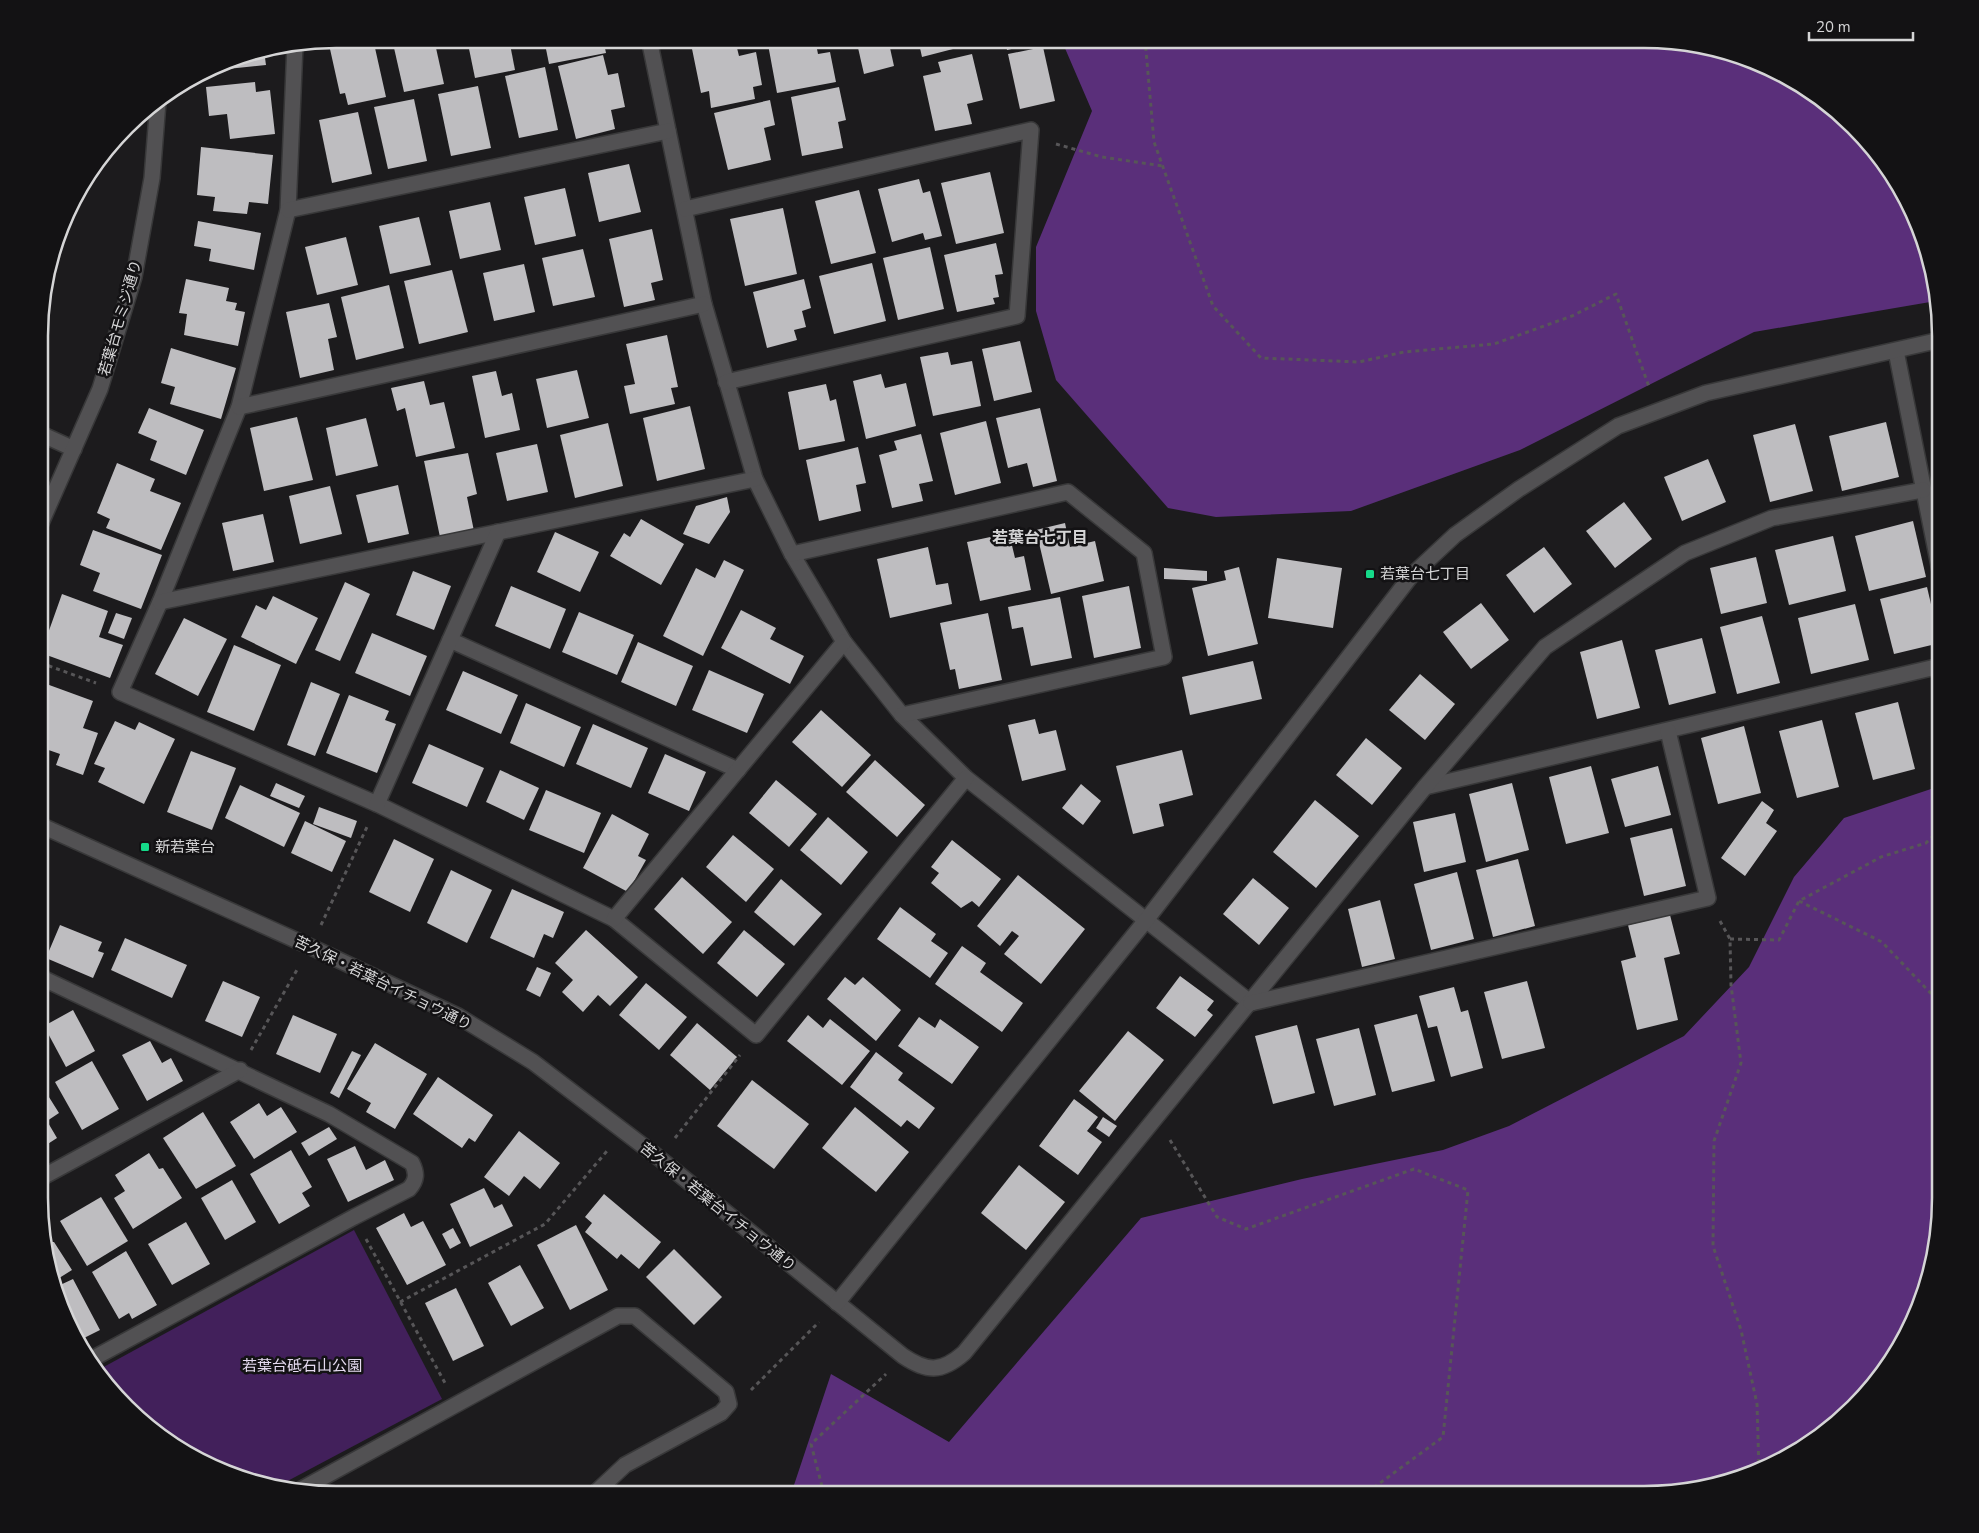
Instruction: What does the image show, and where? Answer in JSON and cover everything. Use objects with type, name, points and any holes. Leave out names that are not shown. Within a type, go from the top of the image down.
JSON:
[{"type":"street","points":[[650,48],[704,304],[755,479],[792,554],[844,642],[902,715],[966,778],[1251,1003],[1708,898],[1668,731]]},
{"type":"street","points":[[295,51],[288,210],[239,407],[160,602],[120,692],[377,804],[614,919],[756,1035],[966,778]]},
{"type":"street","name":"若葉台モミジ通り","points":[[48,507],[100,389],[134,277],[152,178],[157,109]]},
{"type":"street","points":[[685,209],[1031,130],[1017,316],[726,382]]},
{"type":"street","points":[[288,210],[668,131]]},
{"type":"street","points":[[239,407],[704,304]]},
{"type":"street","points":[[837,1303],[1147,919],[1411,576],[1455,535],[1519,488],[1618,426],[1706,393],[1931,342]]},
{"type":"street","points":[[1896,351],[1931,528]]},
{"type":"street","points":[[48,437],[74,448]]},
{"type":"street","points":[[160,602],[755,479]]},
{"type":"street","name":"苦久保・若葉台イチョウ通り","points":[[48,829],[311,946],[458,1016],[533,1062],[659,1158],[837,1303],[918,1366],[931,1368],[953,1363],[964,1353],[1426,787],[1545,647],[1685,553],[1772,518],[1923,490]]},
{"type":"street","points":[[792,554],[1068,492],[1144,553],[1164,656],[902,715]]},
{"type":"street","points":[[377,804],[498,532]]},
{"type":"street","points":[[450,640],[738,770]]},
{"type":"street","points":[[614,919],[844,642]]},
{"type":"street","points":[[1426,787],[1931,668]]},
{"type":"street","points":[[48,981],[240,1070],[329,1114],[412,1163],[416,1172],[414,1183],[409,1189],[95,1357]]},
{"type":"street","points":[[48,1174],[240,1070]]},
{"type":"street","points":[[310,1484],[618,1316],[635,1316],[726,1392],[729,1404],[721,1413],[625,1465],[603,1486]]},
{"type":"path","points":[[1146,48],[1154,142],[1213,306],[1261,358],[1359,362],[1404,352],[1494,344],[1572,316],[1616,294],[1658,411]]},
{"type":"path","points":[[1031,130],[1053,143],[1102,157],[1163,166]]},
{"type":"path","points":[[48,666],[120,692]]},
{"type":"path","points":[[240,1070],[311,946],[377,804]]},
{"type":"path","points":[[1759,1462],[1757,1404],[1741,1330],[1713,1246],[1714,1141],[1741,1063],[1731,985],[1730,939],[1779,940],[1799,900],[1881,857],[1926,843],[1931,838]]},
{"type":"path","points":[[1799,900],[1882,942],[1931,994]]},
{"type":"path","points":[[659,1158],[756,1035]]},
{"type":"path","points":[[1157,1118],[1217,1217],[1246,1229],[1414,1169],[1468,1190],[1442,1437],[1376,1486]]},
{"type":"path","points":[[400,1302],[545,1224],[624,1131]]},
{"type":"path","points":[[354,1217],[457,1404]]},
{"type":"path","points":[[729,1404],[747,1394],[837,1303]]},
{"type":"path","points":[[822,1486],[811,1444],[879,1380]]},
{"type":"green space","name":"若葉台砥石山公園","points":[[354,1230],[442,1399],[287,1481],[261,1476],[225,1464],[191,1447],[145,1414],[119,1388],[103,1367]]},
{"type":"shaded area","points":[[1065,48],[1663,48],[1718,57],[1754,69],[1788,86],[1834,119],[1860,145],[1893,191],[1910,225],[1922,261],[1929,302],[1754,332],[1520,450],[1351,511],[1216,517],[1168,508],[1056,380],[1036,311],[1036,247],[1092,111]]},
{"type":"shaded area","points":[[1931,789],[1931,1217],[1922,1272],[1910,1308],[1893,1342],[1860,1388],[1834,1414],[1804,1437],[1754,1464],[1718,1476],[1681,1483],[1644,1486],[794,1486],[831,1374],[949,1442],[1141,1218],[1302,1179],[1443,1150],[1509,1126],[1684,1036],[1749,967],[1794,877],[1844,818]]},
{"type":"building","points":[[330,48],[375,48],[386,97],[348,105],[345,93],[340,94]]},
{"type":"building","points":[[394,48],[436,48],[444,84],[404,92]]},
{"type":"building","points":[[469,48],[511,48],[515,70],[475,78]]},
{"type":"building","points":[[546,48],[605,48],[606,53],[549,64]]},
{"type":"building","points":[[692,48],[737,48],[739,56],[756,52],[762,85],[753,87],[755,99],[711,108],[709,91],[701,93]]},
{"type":"building","points":[[769,48],[817,48],[818,54],[830,52],[836,82],[777,93]]},
{"type":"building","points":[[858,48],[890,48],[894,66],[864,74]]},
{"type":"building","points":[[920,48],[953,49],[922,57]]},
{"type":"building","points":[[1043,48],[1055,101],[1020,109],[1008,54]]},
{"type":"building","points":[[972,54],[983,100],[967,104],[972,124],[935,131],[923,76],[941,72],[938,62]]},
{"type":"building","points":[[603,55],[608,75],[618,73],[625,107],[611,110],[615,129],[576,139],[558,66]]},
{"type":"building","points":[[265,56],[266,65],[224,69]]},
{"type":"building","points":[[545,67],[558,130],[519,138],[505,76]]},
{"type":"building","points":[[255,82],[256,92],[270,90],[275,134],[230,139],[227,114],[209,116],[206,87]]},
{"type":"building","points":[[478,86],[491,148],[451,156],[438,94]]},
{"type":"building","points":[[839,87],[846,120],[838,122],[843,148],[802,156],[791,97]]},
{"type":"building","points":[[414,99],[427,161],[388,169],[374,107]]},
{"type":"building","points":[[770,100],[775,125],[764,128],[771,160],[728,170],[714,113]]},
{"type":"building","points":[[358,112],[372,174],[332,183],[319,120]]},
{"type":"building","points":[[201,147],[273,155],[268,204],[249,202],[247,214],[213,211],[215,197],[197,195]]},
{"type":"building","points":[[629,164],[641,212],[599,222],[588,173]]},
{"type":"building","points":[[990,172],[1004,233],[956,244],[941,183]]},
{"type":"building","points":[[919,179],[923,193],[930,191],[942,236],[925,240],[923,233],[892,242],[878,189]]},
{"type":"building","points":[[565,188],[576,236],[535,245],[524,197]]},
{"type":"building","points":[[859,190],[876,253],[831,264],[815,201]]},
{"type":"building","points":[[490,202],[501,250],[460,259],[449,211]]},
{"type":"building","points":[[783,208],[797,274],[745,286],[730,219]]},
{"type":"building","points":[[419,217],[431,265],[390,274],[379,226]]},
{"type":"building","points":[[198,221],[261,233],[254,270],[209,261],[211,249],[194,246]]},
{"type":"building","points":[[652,229],[663,280],[651,283],[655,300],[624,307],[609,239]]},
{"type":"building","points":[[346,237],[358,285],[317,295],[305,247]]},
{"type":"building","points":[[996,243],[1003,274],[995,275],[999,297],[993,298],[995,304],[957,312],[944,255]]},
{"type":"building","points":[[930,247],[944,309],[898,320],[883,258]]},
{"type":"building","points":[[583,249],[595,297],[553,306],[542,258]]},
{"type":"building","points":[[872,263],[886,321],[834,334],[819,276]]},
{"type":"building","points":[[524,264],[535,312],[494,321],[483,273]]},
{"type":"building","points":[[452,270],[468,332],[419,344],[404,281]]},
{"type":"building","points":[[186,279],[229,288],[226,301],[237,303],[235,310],[245,312],[238,346],[184,335],[187,314],[179,313]]},
{"type":"building","points":[[804,279],[811,308],[802,311],[806,327],[794,330],[797,340],[767,348],[753,292]]},
{"type":"building","points":[[389,285],[404,348],[356,360],[341,297]]},
{"type":"building","points":[[329,303],[337,337],[328,339],[334,370],[300,378],[286,312]]},
{"type":"building","points":[[667,335],[678,387],[671,388],[675,404],[630,414],[624,386],[635,384],[626,344]]},
{"type":"building","points":[[1020,341],[1032,392],[994,401],[982,349]]},
{"type":"building","points":[[171,348],[236,368],[221,419],[170,404],[175,387],[161,383]]},
{"type":"building","points":[[948,352],[951,365],[972,361],[981,406],[933,416],[920,357]]},
{"type":"building","points":[[577,370],[589,418],[547,428],[536,379]]},
{"type":"building","points":[[496,371],[502,396],[512,393],[520,430],[485,438],[472,376]]},
{"type":"building","points":[[881,374],[885,388],[906,383],[916,426],[866,439],[853,381]]},
{"type":"building","points":[[424,381],[430,405],[444,402],[455,448],[416,457],[405,408],[397,411],[391,388]]},
{"type":"building","points":[[826,384],[830,401],[836,399],[845,441],[799,450],[788,392]]},
{"type":"building","points":[[690,406],[705,469],[657,481],[643,418]]},
{"type":"building","points":[[149,408],[204,430],[186,475],[150,460],[157,441],[138,433]]},
{"type":"building","points":[[1040,408],[1057,481],[1033,487],[1027,463],[1008,468],[996,418]]},
{"type":"building","points":[[297,417],[313,480],[264,491],[250,428]]},
{"type":"building","points":[[366,418],[378,466],[336,476],[326,428]]},
{"type":"building","points":[[986,421],[1001,483],[955,495],[940,433]]},
{"type":"building","points":[[1886,422],[1899,477],[1842,491],[1829,436]]},
{"type":"building","points":[[608,423],[623,486],[575,498],[560,435]]},
{"type":"building","points":[[1795,424],[1813,491],[1770,502],[1753,435]]},
{"type":"building","points":[[921,434],[933,481],[919,484],[923,501],[892,508],[879,455],[897,450],[894,441]]},
{"type":"building","points":[[537,444],[548,492],[507,501],[496,453]]},
{"type":"building","points":[[858,447],[866,483],[856,485],[861,511],[819,521],[806,460]]},
{"type":"building","points":[[468,453],[477,494],[467,497],[474,531],[440,537],[424,461]]},
{"type":"building","points":[[1708,459],[1726,502],[1682,521],[1664,477]]},
{"type":"building","points":[[117,463],[155,479],[150,491],[181,503],[161,550],[106,528],[110,519],[97,513]]},
{"type":"building","points":[[398,485],[409,534],[368,543],[356,495]]},
{"type":"building","points":[[330,486],[342,534],[300,544],[289,496]]},
{"type":"building","points":[[727,497],[730,512],[709,544],[683,534],[696,506]]},
{"type":"building","points":[[1624,502],[1652,539],[1615,568],[1586,531]]},
{"type":"building","points":[[263,514],[274,562],[233,571],[222,523]]},
{"type":"building","points":[[641,519],[684,544],[661,585],[610,556],[624,533],[630,537]]},
{"type":"building","points":[[1913,521],[1926,577],[1869,591],[1855,536]]},
{"type":"building","points":[[1065,523],[1070,547],[1095,541],[1104,581],[1051,594],[1036,530]]},
{"type":"building","points":[[93,530],[162,555],[141,609],[93,591],[100,573],[80,565]]},
{"type":"building","points":[[555,532],[599,552],[580,592],[537,572]]},
{"type":"building","points":[[1009,533],[1015,558],[1024,556],[1031,590],[980,601],[967,542]]},
{"type":"building","points":[[1833,536],[1846,591],[1789,605],[1775,550]]},
{"type":"building","points":[[928,547],[936,585],[948,583],[952,604],[890,618],[877,559]]},
{"type":"building","points":[[1544,547],[1572,584],[1534,613],[1506,575]]},
{"type":"building","points":[[1756,557],[1767,603],[1721,614],[1710,568]]},
{"type":"building","points":[[1277,558],[1342,568],[1333,628],[1268,618]]},
{"type":"building","points":[[724,560],[744,570],[703,656],[663,636],[696,568],[715,578]]},
{"type":"building","points":[[1239,567],[1258,644],[1208,656],[1192,588],[1226,580],[1224,571]]},
{"type":"building","points":[[1164,568],[1207,571],[1207,581],[1164,579]]},
{"type":"building","points":[[413,571],[451,586],[434,630],[396,615]]},
{"type":"building","points":[[345,582],[370,594],[340,661],[315,650]]},
{"type":"building","points":[[511,586],[566,609],[550,649],[495,626]]},
{"type":"building","points":[[1129,586],[1141,648],[1094,658],[1082,596]]},
{"type":"building","points":[[1927,587],[1931,604],[1931,645],[1894,654],[1880,599]]},
{"type":"building","points":[[62,594],[108,611],[99,637],[123,645],[110,678],[48,656],[48,633]]},
{"type":"building","points":[[273,596],[318,618],[296,664],[241,637],[256,605],[266,610]]},
{"type":"building","points":[[1060,597],[1072,658],[1031,666],[1023,627],[1012,629],[1008,607]]},
{"type":"building","points":[[1481,603],[1509,640],[1471,669],[1443,632]]},
{"type":"building","points":[[1855,604],[1869,660],[1811,674],[1798,618]]},
{"type":"building","points":[[741,610],[776,628],[770,639],[804,656],[790,684],[721,648]]},
{"type":"building","points":[[579,612],[634,635],[617,675],[562,652]]},
{"type":"building","points":[[116,613],[132,618],[124,639],[108,633]]},
{"type":"building","points":[[988,613],[1002,680],[959,689],[955,669],[950,670],[940,623]]},
{"type":"building","points":[[1762,616],[1780,683],[1737,694],[1720,627]]},
{"type":"building","points":[[184,618],[227,639],[198,696],[155,674]]},
{"type":"building","points":[[372,633],[427,656],[410,696],[355,673]]},
{"type":"building","points":[[1702,638],[1716,693],[1669,705],[1655,650]]},
{"type":"building","points":[[1622,640],[1640,708],[1597,719],[1580,652]]},
{"type":"building","points":[[638,642],[693,666],[676,706],[621,682]]},
{"type":"building","points":[[234,645],[281,665],[254,731],[207,712]]},
{"type":"building","points":[[1253,661],[1262,699],[1190,715],[1182,677]]},
{"type":"building","points":[[709,670],[764,694],[747,733],[692,710]]},
{"type":"building","points":[[463,671],[518,695],[501,734],[446,710]]},
{"type":"building","points":[[1420,674],[1455,704],[1425,740],[1389,710]]},
{"type":"building","points":[[311,682],[340,694],[315,756],[287,745]]},
{"type":"building","points":[[48,685],[93,701],[83,728],[98,733],[83,775],[56,765],[60,754],[48,750]]},
{"type":"building","points":[[349,695],[389,711],[385,720],[396,724],[377,773],[326,753]]},
{"type":"building","points":[[1898,702],[1915,769],[1873,780],[1855,713]]},
{"type":"building","points":[[526,703],[581,727],[564,767],[510,743]]},
{"type":"building","points":[[821,710],[871,755],[842,787],[792,742]]},
{"type":"building","points":[[1035,719],[1039,734],[1056,730],[1066,770],[1022,781],[1008,725]]},
{"type":"building","points":[[1822,720],[1839,787],[1797,798],[1779,731]]},
{"type":"building","points":[[115,721],[135,730],[139,722],[175,739],[144,804],[98,782],[105,768],[94,764]]},
{"type":"building","points":[[593,724],[648,748],[631,788],[576,764]]},
{"type":"building","points":[[1744,726],[1761,793],[1718,804],[1701,738]]},
{"type":"building","points":[[1366,738],[1402,768],[1372,805],[1336,775]]},
{"type":"building","points":[[429,744],[484,768],[467,807],[412,783]]},
{"type":"building","points":[[1182,750],[1193,795],[1159,804],[1164,826],[1133,834],[1116,766]]},
{"type":"building","points":[[191,751],[236,768],[212,830],[167,812]]},
{"type":"building","points":[[665,754],[706,772],[689,811],[648,793]]},
{"type":"building","points":[[875,760],[925,805],[897,837],[846,792]]},
{"type":"building","points":[[1591,766],[1609,833],[1566,844],[1549,777]]},
{"type":"building","points":[[1658,766],[1671,815],[1625,827],[1611,779]]},
{"type":"building","points":[[500,770],[539,788],[524,820],[486,802]]},
{"type":"building","points":[[776,780],[817,814],[789,847],[749,813]]},
{"type":"building","points":[[276,783],[305,796],[299,808],[270,796]]},
{"type":"building","points":[[1512,783],[1529,850],[1486,862],[1469,794]]},
{"type":"building","points":[[1081,784],[1101,801],[1083,825],[1062,808]]},
{"type":"building","points":[[240,785],[300,813],[284,847],[225,818]]},
{"type":"building","points":[[546,790],[601,813],[584,853],[529,830]]},
{"type":"building","points":[[1315,800],[1359,836],[1316,888],[1273,852]]},
{"type":"building","points":[[1762,801],[1774,810],[1766,823],[1777,831],[1745,876],[1721,858]]},
{"type":"building","points":[[319,807],[357,821],[351,838],[313,824]]},
{"type":"building","points":[[1455,813],[1466,862],[1424,872],[1413,822]]},
{"type":"building","points":[[612,814],[649,834],[638,856],[646,860],[628,892],[583,868]]},
{"type":"building","points":[[828,817],[868,852],[841,885],[800,850]]},
{"type":"building","points":[[305,821],[346,841],[332,872],[291,853]]},
{"type":"building","points":[[1672,828],[1686,886],[1644,896],[1630,838]]},
{"type":"building","points":[[733,835],[774,869],[746,902],[706,867]]},
{"type":"building","points":[[394,839],[434,859],[410,912],[369,892]]},
{"type":"building","points":[[952,840],[1001,879],[979,907],[972,901],[961,908],[931,883],[939,873],[931,867]]},
{"type":"building","points":[[1518,859],[1535,926],[1493,937],[1476,870]]},
{"type":"building","points":[[451,870],[492,890],[467,943],[427,923]]},
{"type":"building","points":[[1457,872],[1474,939],[1431,950],[1414,884]]},
{"type":"building","points":[[1018,875],[1085,929],[1041,984],[1004,954],[1019,936],[1012,931],[1000,946],[977,926]]},
{"type":"building","points":[[682,877],[732,922],[703,954],[654,909]]},
{"type":"building","points":[[1253,878],[1289,908],[1259,945],[1223,914]]},
{"type":"building","points":[[781,879],[822,914],[794,946],[754,912]]},
{"type":"building","points":[[512,889],[564,912],[553,938],[544,934],[534,958],[490,938]]},
{"type":"building","points":[[1380,900],[1395,959],[1362,967],[1348,909]]},
{"type":"building","points":[[900,907],[936,934],[931,941],[948,953],[930,978],[877,939]]},
{"type":"building","points":[[1670,915],[1680,954],[1664,958],[1678,1020],[1637,1030],[1621,961],[1636,957],[1628,925]]},
{"type":"building","points":[[60,925],[102,942],[98,951],[104,953],[93,978],[48,959],[48,953]]},
{"type":"building","points":[[586,930],[638,977],[610,1006],[598,995],[583,1012],[562,992],[573,980],[555,963]]},
{"type":"building","points":[[744,930],[785,964],[757,997],[717,963]]},
{"type":"building","points":[[125,938],[187,965],[172,998],[111,970]]},
{"type":"building","points":[[962,946],[986,963],[980,972],[1023,1003],[1002,1032],[935,984]]},
{"type":"building","points":[[537,967],[551,973],[540,997],[526,990]]},
{"type":"building","points":[[1180,976],[1214,1001],[1207,1010],[1213,1015],[1195,1037],[1156,1008]]},
{"type":"building","points":[[845,977],[855,985],[863,977],[901,1010],[876,1041],[827,999]]},
{"type":"building","points":[[223,981],[260,997],[242,1037],[205,1021]]},
{"type":"building","points":[[1527,981],[1545,1048],[1502,1059],[1484,992]]},
{"type":"building","points":[[646,983],[687,1017],[659,1050],[619,1015]]},
{"type":"building","points":[[1454,987],[1461,1012],[1468,1010],[1483,1068],[1451,1077],[1437,1026],[1428,1028],[1419,996]]},
{"type":"building","points":[[73,1010],[95,1051],[66,1067],[48,1033],[48,1024]]},
{"type":"building","points":[[1417,1014],[1435,1081],[1392,1092],[1374,1025]]},
{"type":"building","points":[[293,1015],[337,1034],[320,1073],[276,1054]]},
{"type":"building","points":[[808,1015],[823,1028],[830,1019],[870,1051],[842,1085],[787,1041]]},
{"type":"building","points":[[919,1017],[935,1028],[940,1019],[979,1047],[952,1084],[898,1046]]},
{"type":"building","points":[[697,1023],[737,1057],[710,1090],[670,1055]]},
{"type":"building","points":[[1297,1025],[1315,1093],[1273,1104],[1255,1036]]},
{"type":"building","points":[[1359,1028],[1376,1095],[1334,1106],[1316,1039]]},
{"type":"building","points":[[1128,1031],[1164,1060],[1115,1121],[1079,1091]]},
{"type":"building","points":[[150,1041],[162,1063],[171,1058],[183,1081],[147,1101],[122,1055]]},
{"type":"building","points":[[375,1043],[427,1074],[395,1129],[366,1112],[371,1103],[347,1089]]},
{"type":"building","points":[[352,1051],[361,1055],[339,1098],[330,1093]]},
{"type":"building","points":[[876,1052],[903,1073],[898,1080],[935,1108],[919,1129],[907,1120],[901,1127],[850,1087]]},
{"type":"building","points":[[92,1061],[119,1109],[82,1130],[55,1082]]},
{"type":"building","points":[[438,1077],[493,1115],[475,1142],[469,1138],[462,1148],[413,1114]]},
{"type":"building","points":[[752,1080],[809,1124],[774,1169],[717,1126]]},
{"type":"building","points":[[48,1096],[59,1113],[48,1120]]},
{"type":"building","points":[[1074,1099],[1098,1117],[1087,1131],[1102,1142],[1078,1175],[1039,1146]]},
{"type":"building","points":[[259,1103],[267,1116],[281,1107],[297,1132],[254,1159],[230,1122]]},
{"type":"building","points":[[855,1107],[909,1152],[876,1192],[822,1148]]},
{"type":"building","points":[[203,1112],[236,1166],[196,1189],[163,1138]]},
{"type":"building","points":[[1103,1117],[1117,1126],[1109,1137],[1096,1128]]},
{"type":"building","points":[[48,1123],[57,1138],[48,1144]]},
{"type":"building","points":[[329,1127],[337,1139],[309,1156],[301,1143]]},
{"type":"building","points":[[519,1131],[560,1163],[540,1189],[524,1176],[509,1196],[484,1177]]},
{"type":"building","points":[[355,1146],[366,1170],[385,1160],[394,1180],[348,1202],[327,1159]]},
{"type":"building","points":[[291,1150],[312,1187],[302,1193],[310,1206],[279,1224],[250,1174]]},
{"type":"building","points":[[149,1153],[159,1169],[163,1168],[182,1198],[133,1229],[114,1198],[125,1191],[115,1175]]},
{"type":"building","points":[[1019,1165],[1065,1202],[1026,1250],[981,1213]]},
{"type":"building","points":[[232,1180],[256,1222],[225,1240],[201,1198]]},
{"type":"building","points":[[484,1188],[494,1208],[502,1204],[513,1226],[470,1247],[450,1204]]},
{"type":"building","points":[[604,1194],[661,1242],[639,1269],[621,1254],[617,1259],[585,1232],[592,1223],[585,1217]]},
{"type":"building","points":[[101,1197],[128,1241],[87,1266],[60,1221]]},
{"type":"building","points":[[404,1213],[411,1227],[423,1221],[446,1265],[407,1285],[376,1228]]},
{"type":"building","points":[[186,1222],[210,1264],[172,1285],[148,1244]]},
{"type":"building","points":[[576,1225],[608,1290],[570,1310],[537,1245]]},
{"type":"building","points":[[453,1228],[461,1243],[450,1249],[442,1234]]},
{"type":"building","points":[[51,1242],[54,1242],[72,1270],[59,1278]]},
{"type":"building","points":[[674,1249],[722,1297],[694,1325],[646,1277]]},
{"type":"building","points":[[126,1251],[157,1305],[132,1319],[129,1313],[119,1319],[92,1272]]},
{"type":"building","points":[[520,1265],[544,1308],[511,1326],[488,1283]]},
{"type":"building","points":[[73,1279],[100,1330],[84,1338],[69,1308],[61,1285]]},
{"type":"building","points":[[456,1288],[484,1346],[453,1361],[425,1303]]},
{"type":"place","name":"若葉台七丁目","points":[[1370,574]]},
{"type":"place","name":"新若葉台","points":[[145,847]]},
{"type":"district","name":"若葉台七丁目","points":[[1040,537]]}]
